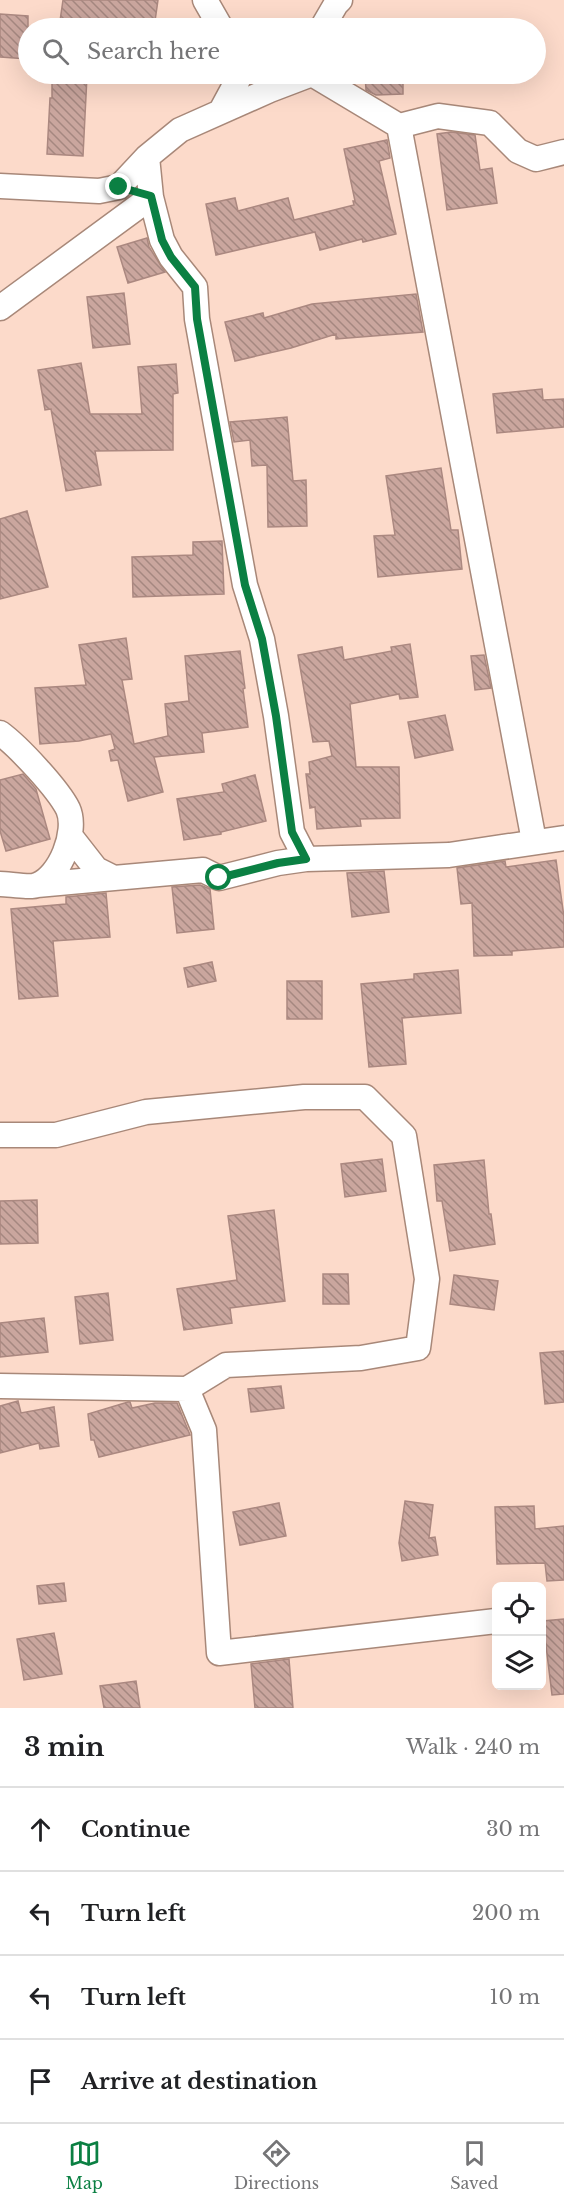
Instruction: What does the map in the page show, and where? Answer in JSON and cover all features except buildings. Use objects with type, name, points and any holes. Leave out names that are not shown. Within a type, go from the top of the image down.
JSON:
[{"type":"street","points":[[205,0],[215,18]]},
{"type":"street","points":[[328,18],[340,0]]},
{"type":"street","points":[[221,111],[236,84]]},
{"type":"street","points":[[262,84],[270,90]]},
{"type":"street","points":[[119,187],[147,157],[180,130],[286,84]]},
{"type":"street","points":[[329,84],[399,126],[438,116],[490,123],[518,152],[536,159],[564,152]]},
{"type":"street","points":[[399,126],[534,841]]},
{"type":"street","points":[[147,157],[151,196],[162,240],[171,257],[195,287],[197,319],[245,585],[262,639],[272,694],[292,832],[306,859]]},
{"type":"street","points":[[0,186],[99,191],[119,187],[151,196]]},
{"type":"street","points":[[0,308],[151,196]]},
{"type":"street","points":[[0,733],[48,782],[69,810],[71,837],[57,870],[37,885]]},
{"type":"street","points":[[71,837],[96,869],[114,878]]},
{"type":"street","points":[[0,884],[37,885],[202,870],[219,878],[278,863],[306,859],[448,855],[564,838]]},
{"type":"street","points":[[0,1135],[56,1135],[146,1112],[304,1097],[365,1097],[404,1136],[427,1279],[418,1348],[361,1358],[226,1365],[187,1389],[0,1386]]},
{"type":"street","points":[[187,1389],[204,1430],[219,1653],[492,1621]]},
{"type":"route","points":[[119,187],[151,196],[162,240],[171,257],[195,287],[197,319],[245,585],[262,639],[276,716],[292,832],[306,859],[278,863],[219,878]]}]
